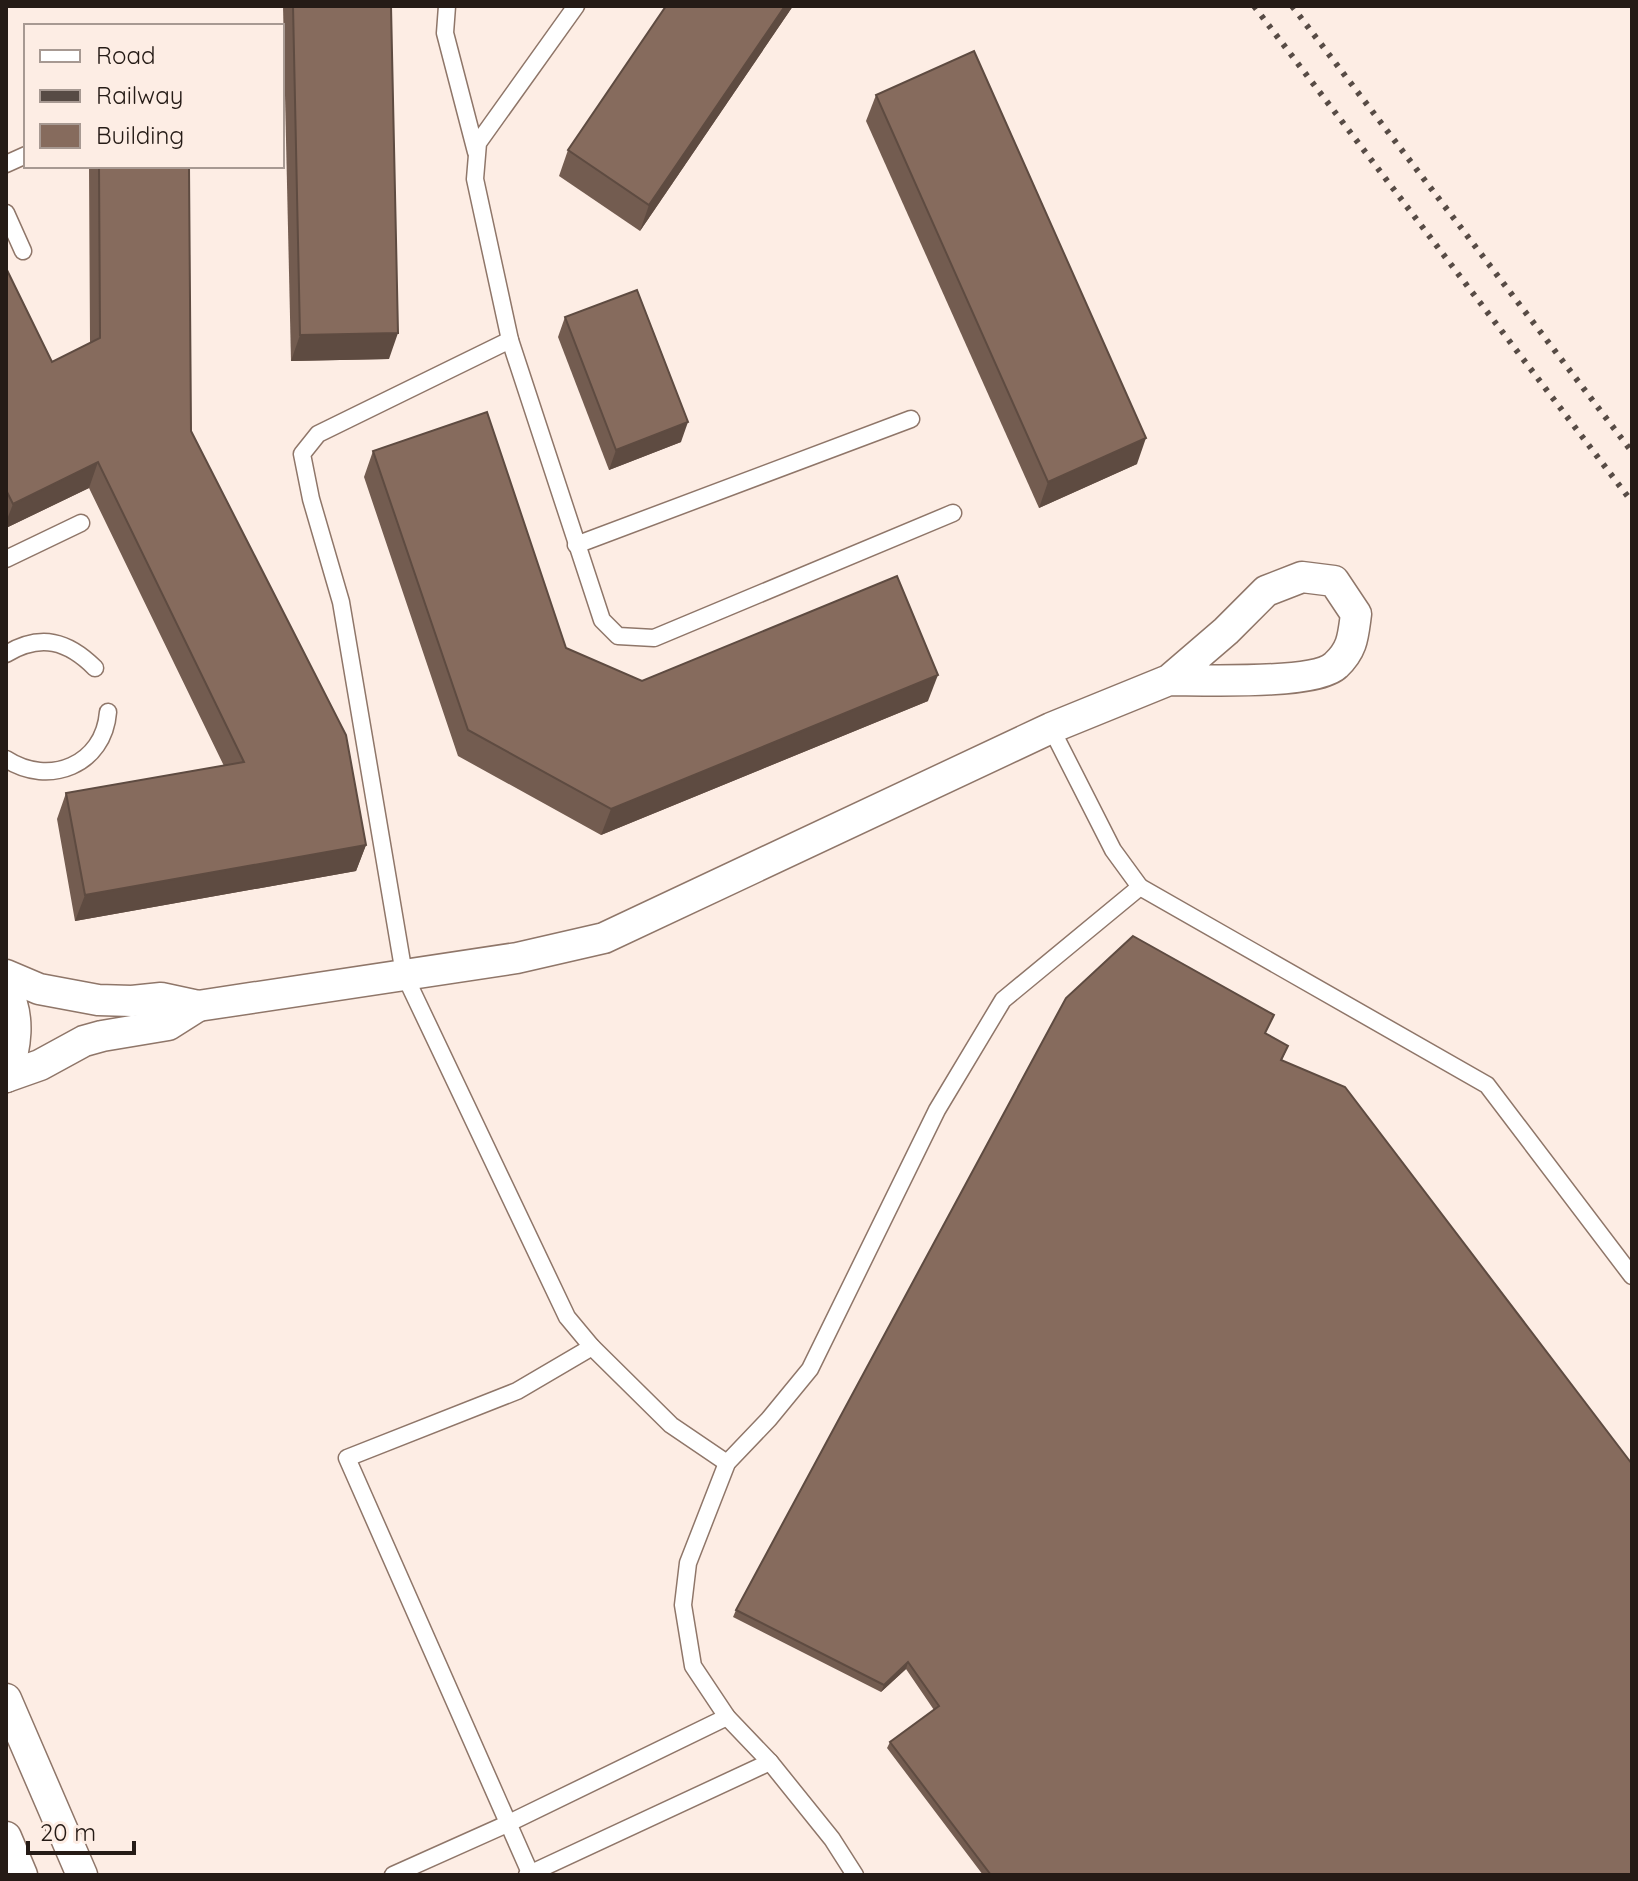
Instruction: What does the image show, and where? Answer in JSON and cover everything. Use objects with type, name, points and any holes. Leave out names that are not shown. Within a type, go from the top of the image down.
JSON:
[{"type":"street","points":[[6,975],[39,989],[98,1000],[161,998],[198,1006],[517,958],[604,938],[1051,728],[1169,680],[1226,631],[1266,591],[1302,577],[1334,581],[1356,614],[1352,646],[1334,668],[1280,680],[1169,680]]},
{"type":"street","points":[[6,989],[16,1023],[15,1051],[6,1077]]},
{"type":"street","points":[[6,1077],[40,1065],[93,1038],[168,1025],[198,1006]]},
{"type":"street","points":[[6,1699],[82,1875]]},
{"type":"street","points":[[6,1837],[22,1875]]},
{"type":"lane","points":[[447,6],[445,33],[477,155]]},
{"type":"lane","points":[[576,6],[478,143],[475,179],[510,340],[602,620],[618,636],[654,638],[953,513]]},
{"type":"lane","points":[[6,213],[23,251]]},
{"type":"lane","points":[[510,340],[318,434],[302,454],[311,499],[341,602],[404,974],[567,1317],[592,1347],[671,1425],[727,1463]]},
{"type":"lane","points":[[576,545],[911,419]]},
{"type":"lane","points":[[6,559],[81,523]]},
{"type":"lane","points":[[6,654],[19,646],[40,642],[60,644],[79,652],[95,668]]},
{"type":"lane","points":[[6,759],[19,768],[41,772],[63,769],[83,759],[99,743],[108,712]]},
{"type":"lane","points":[[1051,728],[1113,850],[1140,887],[1487,1085],[1632,1276]]},
{"type":"lane","points":[[855,1875],[832,1839],[770,1762],[727,1717],[693,1666],[683,1605],[688,1563],[727,1463],[810,1369],[937,1110],[1003,1000],[1140,887]]},
{"type":"lane","points":[[592,1347],[517,1391],[347,1458],[530,1875],[770,1762]]},
{"type":"lane","points":[[393,1875],[507,1824],[727,1717]]},
{"type":"building","points":[[293,6],[391,6],[398,333],[300,335]]},
{"type":"building","points":[[666,6],[785,6],[649,205],[568,150]]},
{"type":"building","points":[[974,51],[1146,438],[1048,482],[876,95]]},
{"type":"building","points":[[99,168],[189,168],[191,431],[346,735],[366,845],[85,895],[66,793],[244,762],[98,462],[13,504],[6,490],[6,268],[52,362],[100,338]]},
{"type":"building","points":[[637,290],[688,422],[616,450],[565,317]]},
{"type":"building","points":[[487,412],[566,648],[642,681],[897,576],[938,675],[611,809],[468,730],[373,451]]},
{"type":"building","points":[[1133,936],[1274,1015],[1265,1033],[1288,1046],[1281,1060],[1345,1087],[1632,1464],[1632,1875],[991,1875],[890,1742],[939,1706],[908,1662],[884,1685],[736,1610],[1066,998]]},
{"type":"railway","points":[[1254,6],[1632,502]]},
{"type":"railway","points":[[1292,6],[1632,452]]}]
